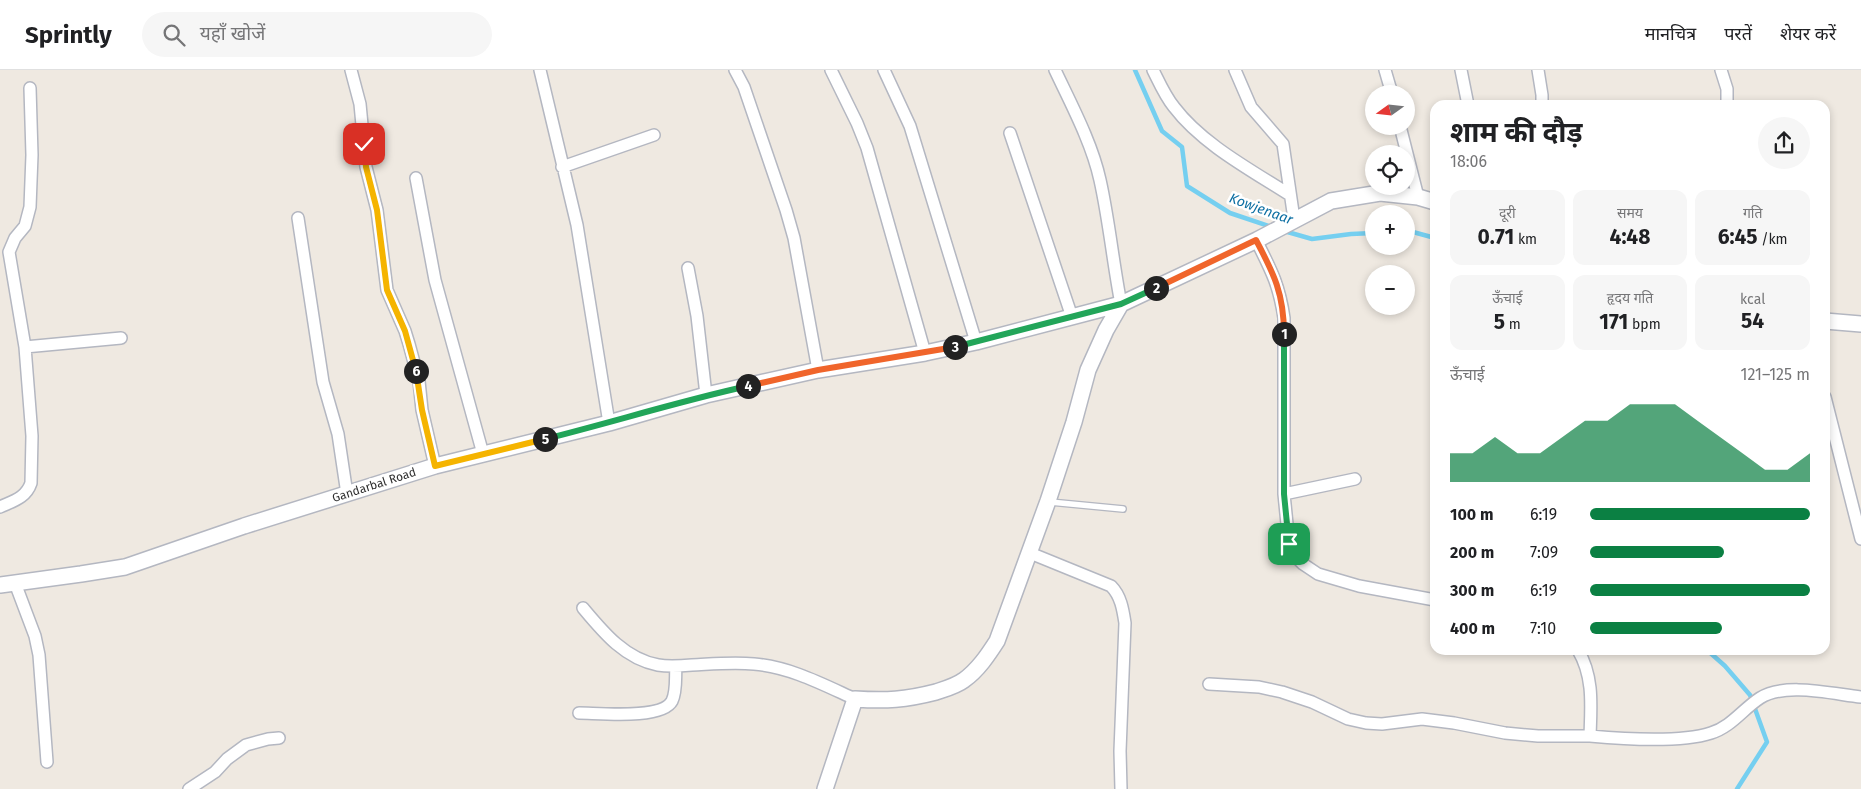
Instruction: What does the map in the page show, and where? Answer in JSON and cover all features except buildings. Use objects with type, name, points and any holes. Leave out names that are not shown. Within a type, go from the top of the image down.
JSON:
[{"type":"street","points":[[351,70],[360,104],[366,167],[377,210],[387,290],[405,331],[416,370],[422,410],[435,466]]},
{"type":"street","points":[[540,70],[577,225],[609,423]]},
{"type":"street","points":[[735,70],[744,87],[794,238],[818,370]]},
{"type":"street","points":[[831,70],[867,148],[925,353]]},
{"type":"street","points":[[884,70],[910,126],[976,342]]},
{"type":"street","points":[[582,608],[608,638],[639,658],[658,665],[754,664],[780,668],[797,673],[855,699],[889,701],[906,699],[949,688],[964,680],[987,657],[996,641],[1048,502],[1074,422],[1088,370],[1106,330],[1121,304],[1100,179],[1086,138],[1055,70]]},
{"type":"street","points":[[1153,70],[1173,106],[1203,136],[1238,162],[1290,195]]},
{"type":"street","points":[[1235,70],[1251,107],[1283,144],[1293,220]]},
{"type":"street","points":[[1385,70],[1389,85]]},
{"type":"street","points":[[1461,70],[1467,100]]},
{"type":"street","points":[[1538,70],[1542,100]]},
{"type":"street","points":[[1721,70],[1727,89],[1727,100]]},
{"type":"street","points":[[0,507],[24,496],[32,483],[32,436],[25,347],[9,252],[14,238],[25,226],[30,207],[32,155],[30,88]]},
{"type":"street","points":[[1010,133],[1072,317]]},
{"type":"street","points":[[562,166],[654,135]]},
{"type":"street","points":[[1402,135],[1418,197]]},
{"type":"street","points":[[416,178],[435,280],[483,454]]},
{"type":"street","name":"Gandarbal Road","points":[[7,584],[124,567],[244,526],[435,466],[609,423],[706,395],[818,370],[925,353],[976,342],[1121,304],[1256,240],[1331,201],[1380,193],[1418,197],[1430,201]]},
{"type":"street","points":[[298,218],[323,382],[338,434],[347,494]]},
{"type":"street","points":[[1256,240],[1274,276],[1280,293],[1284,318],[1284,494],[1289,544],[1294,554],[1303,564],[1318,574],[1359,586],[1430,599]]},
{"type":"street","points":[[688,268],[697,316],[706,395]]},
{"type":"street","points":[[1830,321],[1861,324]]},
{"type":"street","points":[[25,347],[120,338]]},
{"type":"street","points":[[1830,413],[1856,498],[1861,539]]},
{"type":"street","points":[[1284,494],[1355,479]]},
{"type":"street","points":[[1030,553],[1111,586],[1119,597],[1123,609],[1124,623],[1120,751],[1121,789]]},
{"type":"street","points":[[7,584],[35,636],[39,655],[47,762]]},
{"type":"street","points":[[1580,655],[1588,671],[1592,694],[1590,736]]},
{"type":"street","points":[[579,713],[618,714],[663,709],[672,700],[676,666]]},
{"type":"street","points":[[1209,684],[1259,687],[1282,692],[1312,702],[1348,720],[1366,723],[1382,724],[1422,719],[1505,733],[1623,739],[1687,737],[1711,733],[1724,727],[1761,697],[1777,691],[1797,690],[1861,697]]},
{"type":"street","points":[[825,789],[855,699]]},
{"type":"street","points":[[189,789],[215,772],[226,759],[246,745],[280,738]]},
{"type":"lane","points":[[1048,502],[1123,509]]},
{"type":"waterway","name":"Kowjenaar","points":[[1135,70],[1162,131],[1182,147],[1187,186],[1230,213],[1272,227]]},
{"type":"waterway","name":"Kowjenaar","points":[[1284,231],[1312,239],[1365,233]]},
{"type":"waterway","name":"Kowjenaar","points":[[1415,233],[1430,237]]},
{"type":"waterway","name":"Kowjenaar","points":[[1713,655],[1725,666],[1750,695],[1767,742],[1737,789]]},
{"type":"route","points":[[364,144],[366,167],[377,210],[387,290],[405,331],[419,381],[422,410],[435,466],[609,423],[706,395],[818,370],[925,353],[976,342],[1121,304],[1256,240],[1274,276],[1280,293],[1284,318],[1284,494],[1289,544]]}]
